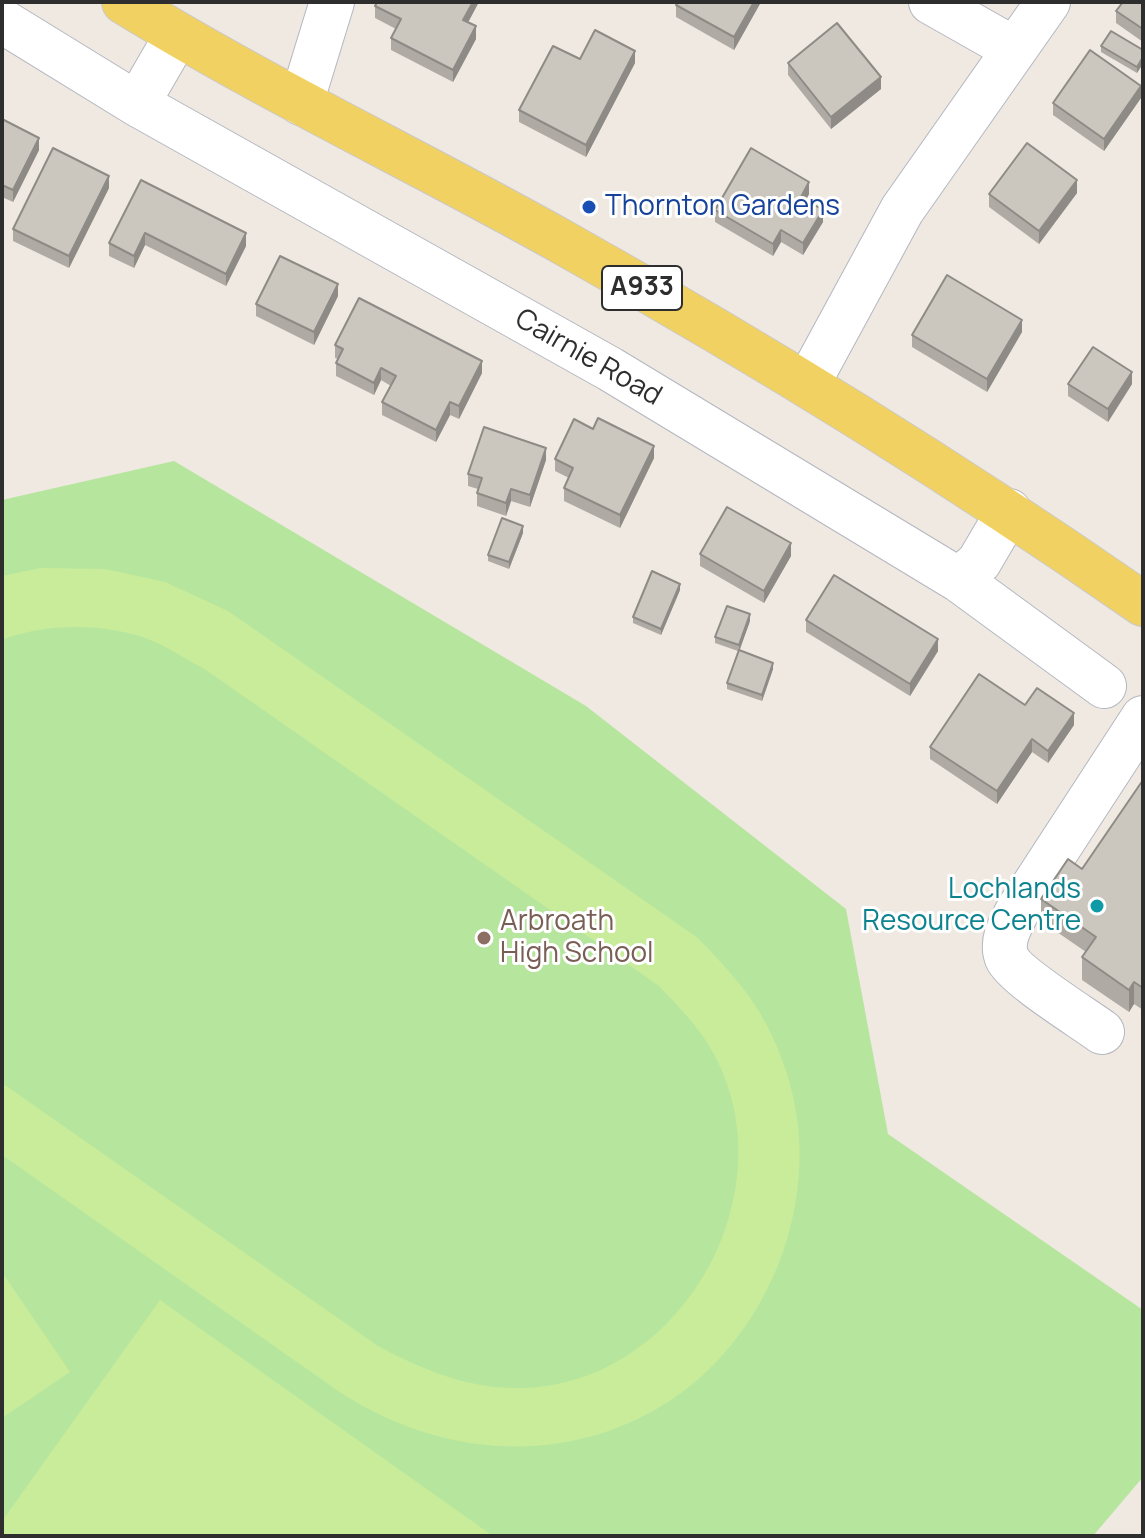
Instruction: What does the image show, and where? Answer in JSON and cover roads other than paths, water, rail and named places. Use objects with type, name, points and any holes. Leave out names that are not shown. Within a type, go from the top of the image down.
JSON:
[{"type":"main road","name":"A933","points":[[124,2],[301,103],[563,242],[807,385],[1009,511],[1143,604]]},
{"type":"street","points":[[301,103],[332,2]]},
{"type":"street","points":[[931,2],[1014,49]]},
{"type":"street","points":[[807,385],[902,210],[1048,2]]},
{"type":"street","name":"Cairnie Road","points":[[2,21],[137,104],[596,361],[959,580],[1104,686]]},
{"type":"street","points":[[137,104],[177,35]]},
{"type":"street","points":[[959,580],[979,562],[1009,511]]},
{"type":"street","points":[[1102,1032],[1025,976],[1008,960],[1005,946],[1009,926],[1018,910],[1143,718]]},
{"type":"place","name":"Thornton Gardens","points":[[589,207]]},
{"type":"place","name":"Lochlands Resource Centre","points":[[1097,906]]},
{"type":"place","name":"Arbroath High School","points":[[484,938]]}]
